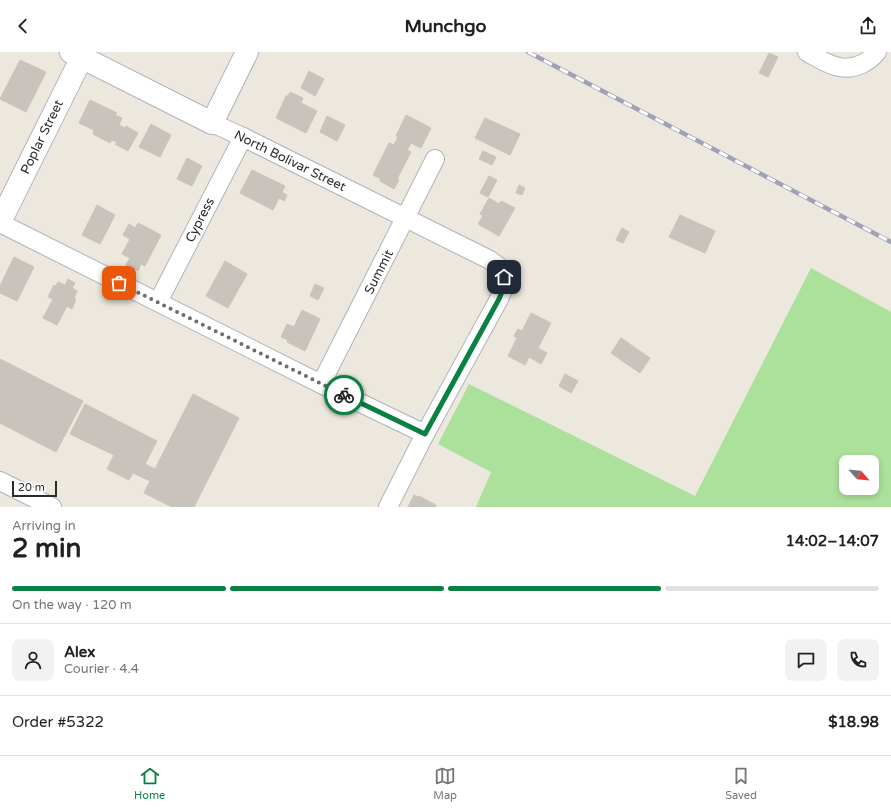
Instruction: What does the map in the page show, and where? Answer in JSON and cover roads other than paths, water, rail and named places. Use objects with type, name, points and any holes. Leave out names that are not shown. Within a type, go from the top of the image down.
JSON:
[{"type":"street","points":[[212,123],[247,52]]},
{"type":"street","points":[[807,52],[836,67],[845,68],[855,67],[866,61],[877,52]]},
{"type":"street","name":"North Bolivar Street","points":[[79,54],[212,123],[490,260],[498,266],[504,277],[504,287],[499,299],[425,434]]},
{"type":"street","name":"Poplar Street","points":[[0,223],[79,54]]},
{"type":"street","name":"Cypress","points":[[158,302],[243,137]]},
{"type":"street","name":"Summit","points":[[321,384],[435,159]]},
{"type":"street","points":[[0,223],[321,384],[425,434],[388,507]]},
{"type":"street","points":[[0,481],[52,507]]},
{"type":"railway","points":[[528,52],[891,242]]}]
